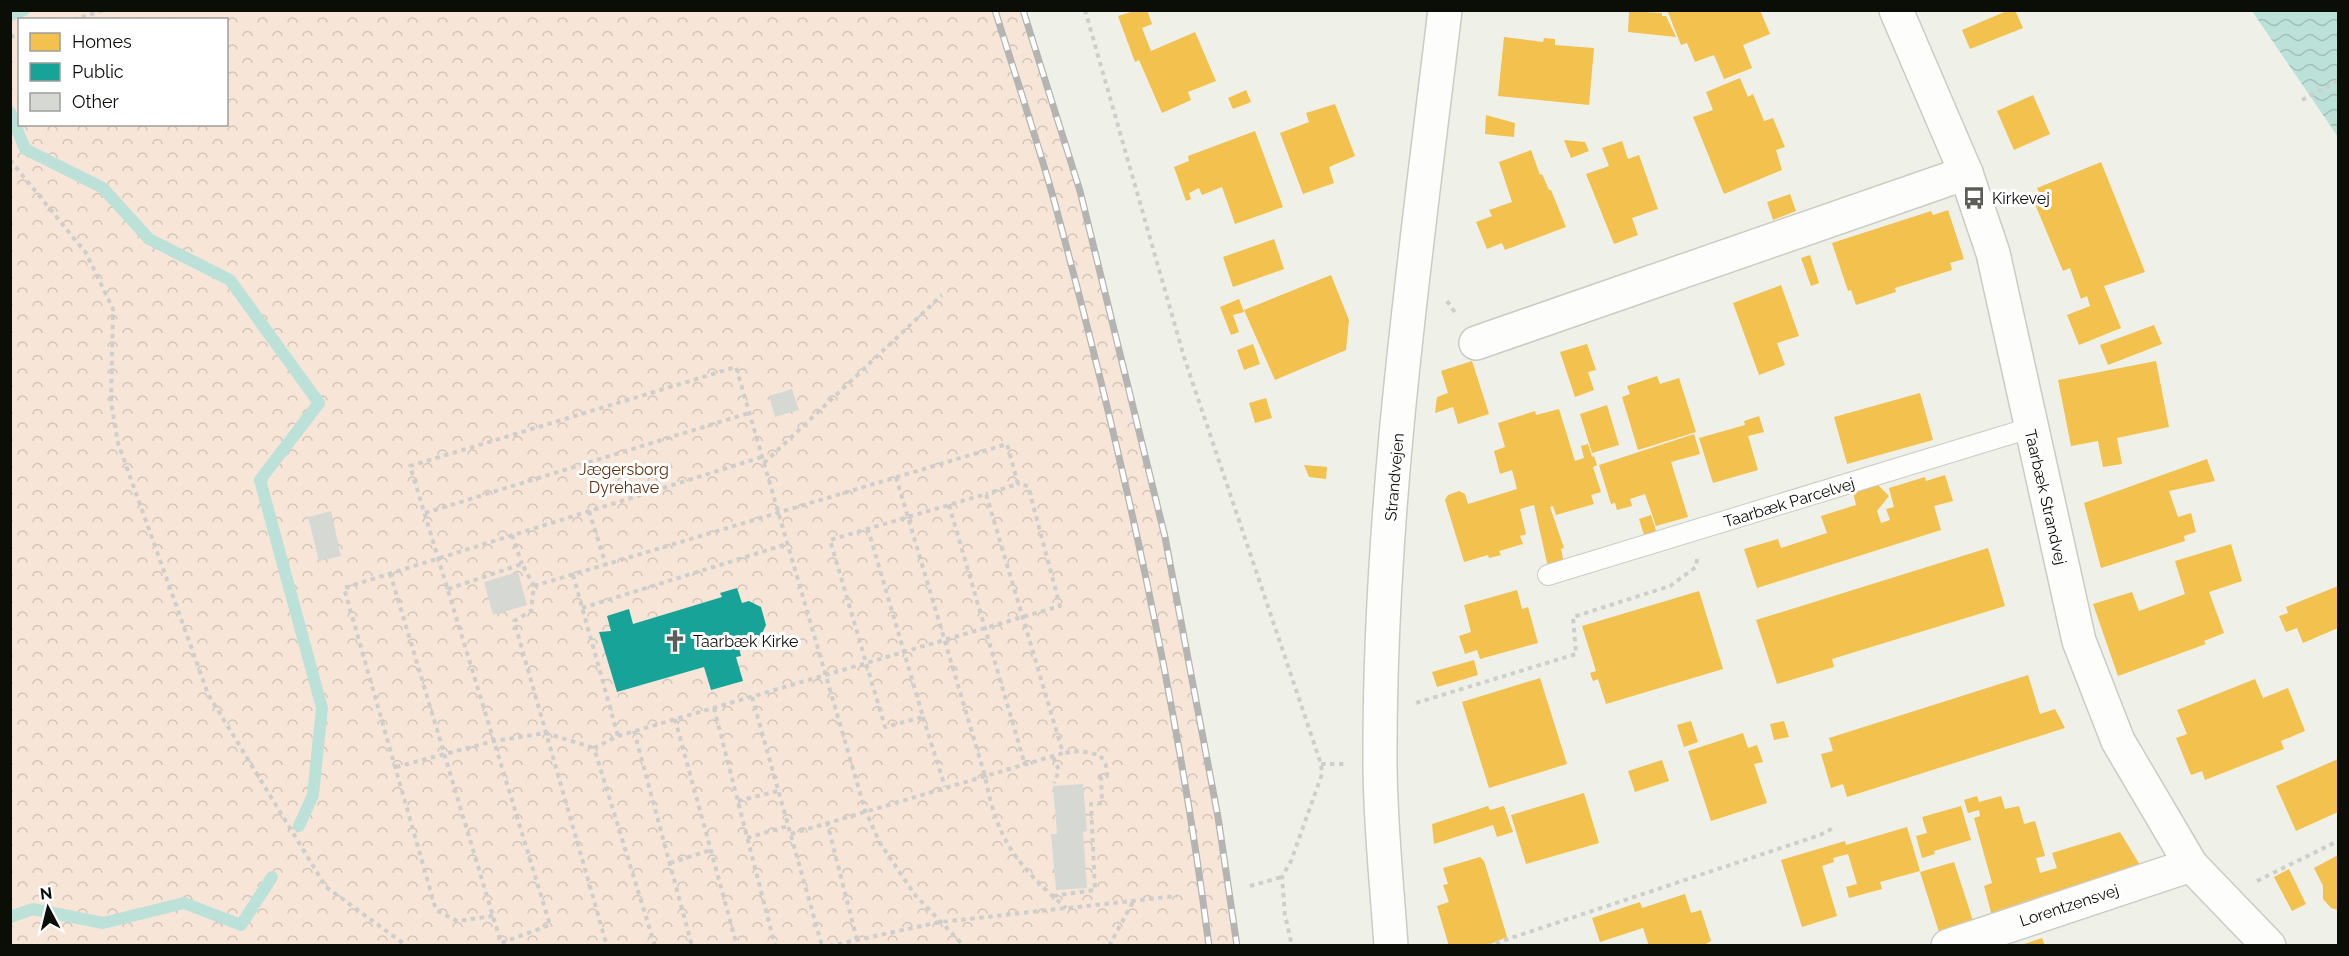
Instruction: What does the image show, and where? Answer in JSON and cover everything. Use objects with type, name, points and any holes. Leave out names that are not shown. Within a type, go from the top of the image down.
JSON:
[{"type":"street","name":"Taarbæk Strandvej","points":[[1896,10],[1966,173],[1993,253],[2079,641],[2118,741],[2191,865],[2269,945]]},
{"type":"street","name":"Strandvejen","points":[[1391,945],[1380,765],[1386,559],[1403,368],[1444,11]]},
{"type":"street","points":[[1476,343],[1966,173]]},
{"type":"street","name":"Lorentzensvej","points":[[1948,945],[2191,865]]},
{"type":"lane","name":"Taarbæk Parcelvej","points":[[1548,575],[2030,428]]},
{"type":"path","points":[[79,18],[104,10]]},
{"type":"path","points":[[1085,10],[1184,357],[1321,764],[1322,774],[1291,861],[1282,877],[1285,915],[1292,945]]},
{"type":"path","points":[[2302,100],[2338,81]]},
{"type":"path","points":[[10,160],[86,253],[113,309],[111,402],[118,443],[208,694],[326,887],[407,945]]},
{"type":"path","points":[[764,463],[942,296]]},
{"type":"path","points":[[390,573],[501,943],[550,925],[410,466],[736,367],[865,810],[880,843],[915,895],[964,945]]},
{"type":"path","points":[[424,513],[749,413]]},
{"type":"path","points":[[534,586],[1007,444],[1018,484]]},
{"type":"path","points":[[493,916],[457,921],[436,910],[344,588],[762,457]]},
{"type":"path","points":[[896,477],[985,776],[992,812],[1017,862],[1066,908]]},
{"type":"path","points":[[396,767],[445,756],[494,741],[546,733],[594,748],[634,731],[752,697],[825,675],[866,663],[903,652],[944,639],[1060,606],[1028,486],[1018,484],[830,540],[866,663],[885,727],[923,717]]},
{"type":"path","points":[[986,494],[1063,753]]},
{"type":"path","points":[[949,505],[1025,765]]},
{"type":"path","points":[[589,511],[606,565]]},
{"type":"path","points":[[868,529],[945,787]]},
{"type":"path","points":[[1380,709],[1431,700],[1576,654],[1573,616],[1670,586],[1696,567],[1701,529]]},
{"type":"path","points":[[512,535],[522,564],[534,586],[531,611],[514,621],[608,945]]},
{"type":"path","points":[[582,608],[787,544]]},
{"type":"path","points":[[447,589],[522,564]]},
{"type":"path","points":[[573,575],[618,736]]},
{"type":"path","points":[[752,697],[822,945]]},
{"type":"path","points":[[714,708],[775,945]]},
{"type":"path","points":[[675,719],[737,945]]},
{"type":"path","points":[[634,731],[692,945]]},
{"type":"path","points":[[594,748],[655,945]]},
{"type":"path","points":[[790,834],[1063,753],[1080,751],[1100,755],[1106,765],[1107,776],[1101,777],[1102,803],[1091,804],[1095,890],[1052,896]]},
{"type":"path","points":[[1053,757],[1059,770],[1054,783]]},
{"type":"path","points":[[738,801],[778,791]]},
{"type":"path","points":[[827,822],[857,939]]},
{"type":"path","points":[[747,838],[788,826]]},
{"type":"path","points":[[1486,945],[1820,835],[1835,826]]},
{"type":"path","points":[[2222,898],[2338,841]]},
{"type":"path","points":[[670,863],[711,850]]},
{"type":"path","points":[[1250,886],[1282,877]]},
{"type":"path","points":[[830,945],[940,922],[1177,896]]},
{"type":"path","points":[[1109,945],[1134,900]]},
{"type":"green space","name":"Jægersborg Dyrehave","points":[[10,11],[1023,11],[1080,191],[1165,537],[1218,817],[1237,945],[11,945]]},
{"type":"water","points":[[2252,11],[2338,11],[2338,137]]},
{"type":"building: Homes","points":[[1138,10],[1147,10],[1152,24],[1142,28],[1151,51],[1195,32],[1216,81],[1188,92],[1191,100],[1162,113],[1139,60],[1135,62],[1118,16]]},
{"type":"building: Homes","points":[[1667,10],[1760,10],[1770,34],[1743,45],[1752,68],[1724,79],[1714,55],[1695,62],[1687,43],[1681,45]]},
{"type":"building: Homes","points":[[2009,10],[2015,10],[2023,28],[1970,49],[1962,30]]},
{"type":"building: Homes","points":[[1629,11],[1662,13],[1662,16],[1666,16],[1676,37],[1628,32]]},
{"type":"building: Homes","points":[[1504,37],[1543,42],[1544,38],[1555,39],[1555,45],[1594,48],[1589,105],[1498,96]]},
{"type":"building: Homes","points":[[1740,78],[1748,97],[1753,94],[1764,121],[1773,118],[1785,147],[1776,150],[1782,170],[1724,194],[1693,117],[1713,110],[1706,92]]},
{"type":"building: Homes","points":[[1246,90],[1251,102],[1233,109],[1228,98]]},
{"type":"building: Homes","points":[[2033,95],[2050,134],[2014,150],[1997,111]]},
{"type":"building: Homes","points":[[1335,104],[1355,156],[1329,167],[1334,183],[1303,194],[1280,133],[1309,122],[1306,113]]},
{"type":"building: Homes","points":[[1486,115],[1515,123],[1514,137],[1485,134]]},
{"type":"building: Homes","points":[[1255,131],[1283,207],[1235,224],[1222,187],[1202,195],[1199,188],[1189,193],[1191,199],[1186,201],[1174,167],[1189,161],[1188,156]]},
{"type":"building: Homes","points":[[1564,140],[1585,142],[1589,151],[1571,158]]},
{"type":"building: Homes","points":[[1622,141],[1628,159],[1639,155],[1658,209],[1632,218],[1638,235],[1614,244],[1586,174],[1609,166],[1602,148]]},
{"type":"building: Homes","points":[[1531,150],[1540,175],[1542,174],[1551,190],[1566,227],[1505,250],[1502,243],[1487,249],[1476,222],[1492,216],[1489,210],[1512,202],[1499,162]]},
{"type":"building: Homes","points":[[2101,162],[2145,272],[2104,286],[2121,328],[2079,345],[2067,315],[2090,306],[2087,296],[2081,299],[2070,268],[2063,271],[2035,204],[2043,201],[2037,188]]},
{"type":"building: Homes","points":[[1790,194],[1796,211],[1773,220],[1767,202]]},
{"type":"building: Homes","points":[[1948,210],[1964,259],[1950,263],[1952,270],[1895,288],[1896,292],[1856,305],[1851,290],[1848,291],[1832,243],[1931,211],[1933,215]]},
{"type":"building: Homes","points":[[1274,239],[1284,269],[1233,287],[1223,257]]},
{"type":"building: Homes","points":[[1810,255],[1819,283],[1811,286],[1801,258]]},
{"type":"building: Homes","points":[[1331,275],[1349,320],[1346,350],[1275,380],[1244,310]]},
{"type":"building: Homes","points":[[1781,285],[1799,336],[1777,343],[1785,365],[1759,375],[1733,303]]},
{"type":"building: Homes","points":[[1239,299],[1244,312],[1233,315],[1239,332],[1231,335],[1220,307]]},
{"type":"building: Homes","points":[[2154,325],[2162,344],[2108,365],[2100,345]]},
{"type":"building: Homes","points":[[1253,344],[1260,364],[1244,370],[1237,350]]},
{"type":"building: Homes","points":[[1587,344],[1596,370],[1588,372],[1594,390],[1575,397],[1560,352]]},
{"type":"building: Homes","points":[[1472,361],[1489,414],[1458,424],[1453,407],[1435,413],[1437,397],[1448,393],[1441,371]]},
{"type":"building: Homes","points":[[2156,361],[2169,427],[2117,438],[2122,464],[2103,467],[2098,441],[2071,446],[2058,380]]},
{"type":"building: Homes","points":[[1657,376],[1660,384],[1679,378],[1696,432],[1638,450],[1622,397],[1630,394],[1627,386]]},
{"type":"building: Homes","points":[[1920,393],[1933,440],[1847,464],[1834,417]]},
{"type":"building: Homes","points":[[1266,398],[1272,418],[1255,423],[1249,403]]},
{"type":"building: Homes","points":[[1607,405],[1619,445],[1592,453],[1580,414]]},
{"type":"building: Homes","points":[[1559,409],[1575,461],[1584,458],[1581,446],[1588,444],[1597,465],[1593,467],[1601,492],[1591,495],[1594,504],[1556,515],[1553,506],[1550,507],[1564,548],[1561,549],[1564,563],[1548,567],[1534,505],[1520,509],[1526,534],[1520,536],[1523,544],[1499,551],[1501,555],[1489,558],[1488,555],[1464,562],[1445,500],[1448,495],[1459,491],[1465,494],[1468,504],[1517,489],[1512,470],[1500,474],[1494,451],[1505,447],[1498,423],[1535,411],[1536,415]]},
{"type":"building: Homes","points":[[1759,416],[1764,432],[1748,436],[1758,470],[1713,483],[1699,438],[1745,425],[1744,421]]},
{"type":"building: Homes","points":[[1694,434],[1700,454],[1671,462],[1688,517],[1656,526],[1645,494],[1630,499],[1632,506],[1617,510],[1615,503],[1611,504],[1599,465]]},
{"type":"building: Homes","points":[[2207,459],[2215,481],[2169,491],[2178,517],[2191,513],[2196,532],[2184,536],[2185,541],[2101,568],[2084,503]]},
{"type":"building: Homes","points":[[1304,465],[1327,467],[1326,479],[1309,477]]},
{"type":"building: Homes","points":[[1945,475],[1953,501],[1934,506],[1941,530],[1757,588],[1744,549],[1778,539],[1781,548],[1827,533],[1821,516],[1856,505],[1853,492],[1877,484],[1889,496],[1877,511],[1881,523],[1890,520],[1886,509],[1894,507],[1889,488],[1925,477],[1926,481]]},
{"type":"building: Homes","points":[[1651,515],[1657,534],[1645,538],[1639,519]]},
{"type":"building: Homes","points":[[2231,544],[2242,581],[2209,592],[2224,633],[2204,641],[2206,644],[2118,676],[2093,604],[2132,592],[2139,611],[2185,594],[2175,561]]},
{"type":"building: Homes","points":[[1988,548],[2005,606],[1832,659],[1834,667],[1777,684],[1756,620]]},
{"type":"building: Homes","points":[[2338,586],[2338,628],[2303,643],[2297,628],[2286,632],[2279,616],[2288,613],[2286,607]]},
{"type":"building: Homes","points":[[1517,590],[1522,609],[1528,607],[1538,643],[1480,659],[1477,650],[1465,654],[1459,636],[1471,632],[1464,605]]},
{"type":"building: Homes","points":[[1699,591],[1723,669],[1606,704],[1598,679],[1593,681],[1590,673],[1596,671],[1582,626]]},
{"type":"building: Homes","points":[[1474,660],[1478,675],[1437,687],[1432,672]]},
{"type":"building: Homes","points":[[2028,675],[2040,714],[2055,709],[2065,728],[1847,797],[1843,784],[1831,788],[1821,754],[1833,751],[1829,738]]},
{"type":"building: Homes","points":[[1540,678],[1567,764],[1489,788],[1462,702]]},
{"type":"building: Homes","points":[[2255,679],[2263,698],[2288,688],[2305,731],[2281,741],[2284,749],[2205,780],[2202,771],[2191,775],[2176,738],[2187,734],[2177,710]]},
{"type":"building: Homes","points":[[1691,721],[1698,742],[1684,747],[1677,725]]},
{"type":"building: Homes","points":[[1784,721],[1789,737],[1774,740],[1770,724]]},
{"type":"building: Homes","points":[[1743,733],[1748,748],[1757,745],[1763,762],[1754,764],[1767,803],[1711,821],[1688,751]]},
{"type":"building: Homes","points":[[2338,759],[2338,812],[2296,831],[2276,786]]},
{"type":"building: Homes","points":[[1662,760],[1669,781],[1635,792],[1628,771]]},
{"type":"building: Homes","points":[[1584,793],[1599,843],[1526,864],[1511,815]]},
{"type":"building: Homes","points":[[1977,796],[1979,802],[2001,796],[2005,809],[2019,806],[2024,824],[2035,821],[2045,856],[2036,858],[2040,873],[2057,868],[2052,853],[2120,832],[2140,865],[2091,880],[2092,885],[1992,916],[1984,886],[1992,883],[1974,818],[1980,816],[1979,810],[1968,813],[1964,800]]},
{"type":"building: Homes","points":[[1488,806],[1490,810],[1504,806],[1513,832],[1497,837],[1493,825],[1434,844],[1432,824]]},
{"type":"building: Homes","points":[[1961,806],[1971,840],[1934,851],[1935,854],[1922,858],[1916,836],[1927,833],[1922,817]]},
{"type":"building: Homes","points":[[1907,827],[1920,871],[1880,882],[1882,889],[1849,898],[1846,887],[1857,884],[1848,854],[1833,858],[1834,862],[1822,866],[1837,916],[1802,927],[1781,860],[1845,841],[1846,845]]},
{"type":"building: Homes","points":[[2338,855],[2338,910],[2331,908],[2323,899],[2323,886],[2314,868]]},
{"type":"building: Homes","points":[[1480,857],[1484,861],[1507,937],[1486,946],[1449,946],[1437,906],[1449,902],[1443,885],[1448,884],[1443,868]]},
{"type":"building: Homes","points":[[1954,862],[1973,921],[1939,932],[1920,872]]},
{"type":"building: Homes","points":[[2289,869],[2306,904],[2292,911],[2274,877]]},
{"type":"building: Homes","points":[[1685,894],[1691,913],[1701,910],[1711,941],[1702,946],[1649,946],[1643,928],[1600,942],[1592,918],[1640,902],[1642,908]]},
{"type":"building: Homes","points":[[2042,938],[2045,946],[2021,946],[2021,945]]},
{"type":"building: Public","name":"Taarbæk Kirke","points":[[737,588],[742,603],[749,601],[761,607],[766,625],[760,638],[738,644],[741,656],[736,657],[743,681],[711,690],[704,667],[617,692],[599,632],[611,631],[607,616],[629,609],[633,624],[722,597],[720,593]]},
{"type":"building: Other","points":[[792,389],[799,410],[775,417],[769,396]]},
{"type":"building: Other","points":[[331,511],[341,556],[319,561],[308,517]]},
{"type":"building: Other","points":[[518,572],[527,605],[493,615],[484,582]]},
{"type":"building: Other","points":[[1083,784],[1087,831],[1083,832],[1087,888],[1056,890],[1051,834],[1057,834],[1053,786]]},
{"type":"waterway","points":[[10,15],[24,10]]},
{"type":"waterway","points":[[10,112],[25,149],[103,188],[149,239],[230,280],[319,403],[260,480],[322,708],[313,795],[299,826]]},
{"type":"waterway","points":[[10,917],[33,909],[103,923],[184,903],[241,925],[272,877]]},
{"type":"railway","points":[[995,10],[1055,204],[1124,480],[1145,572],[1181,758],[1209,946]]},
{"type":"railway","points":[[1023,10],[1080,191],[1165,537],[1218,817],[1237,946]]},
{"type":"place","name":"Kirkevej","points":[[1974,198]]},
{"type":"place","name":"Taarbæk Kirke","points":[[675,641]]}]
